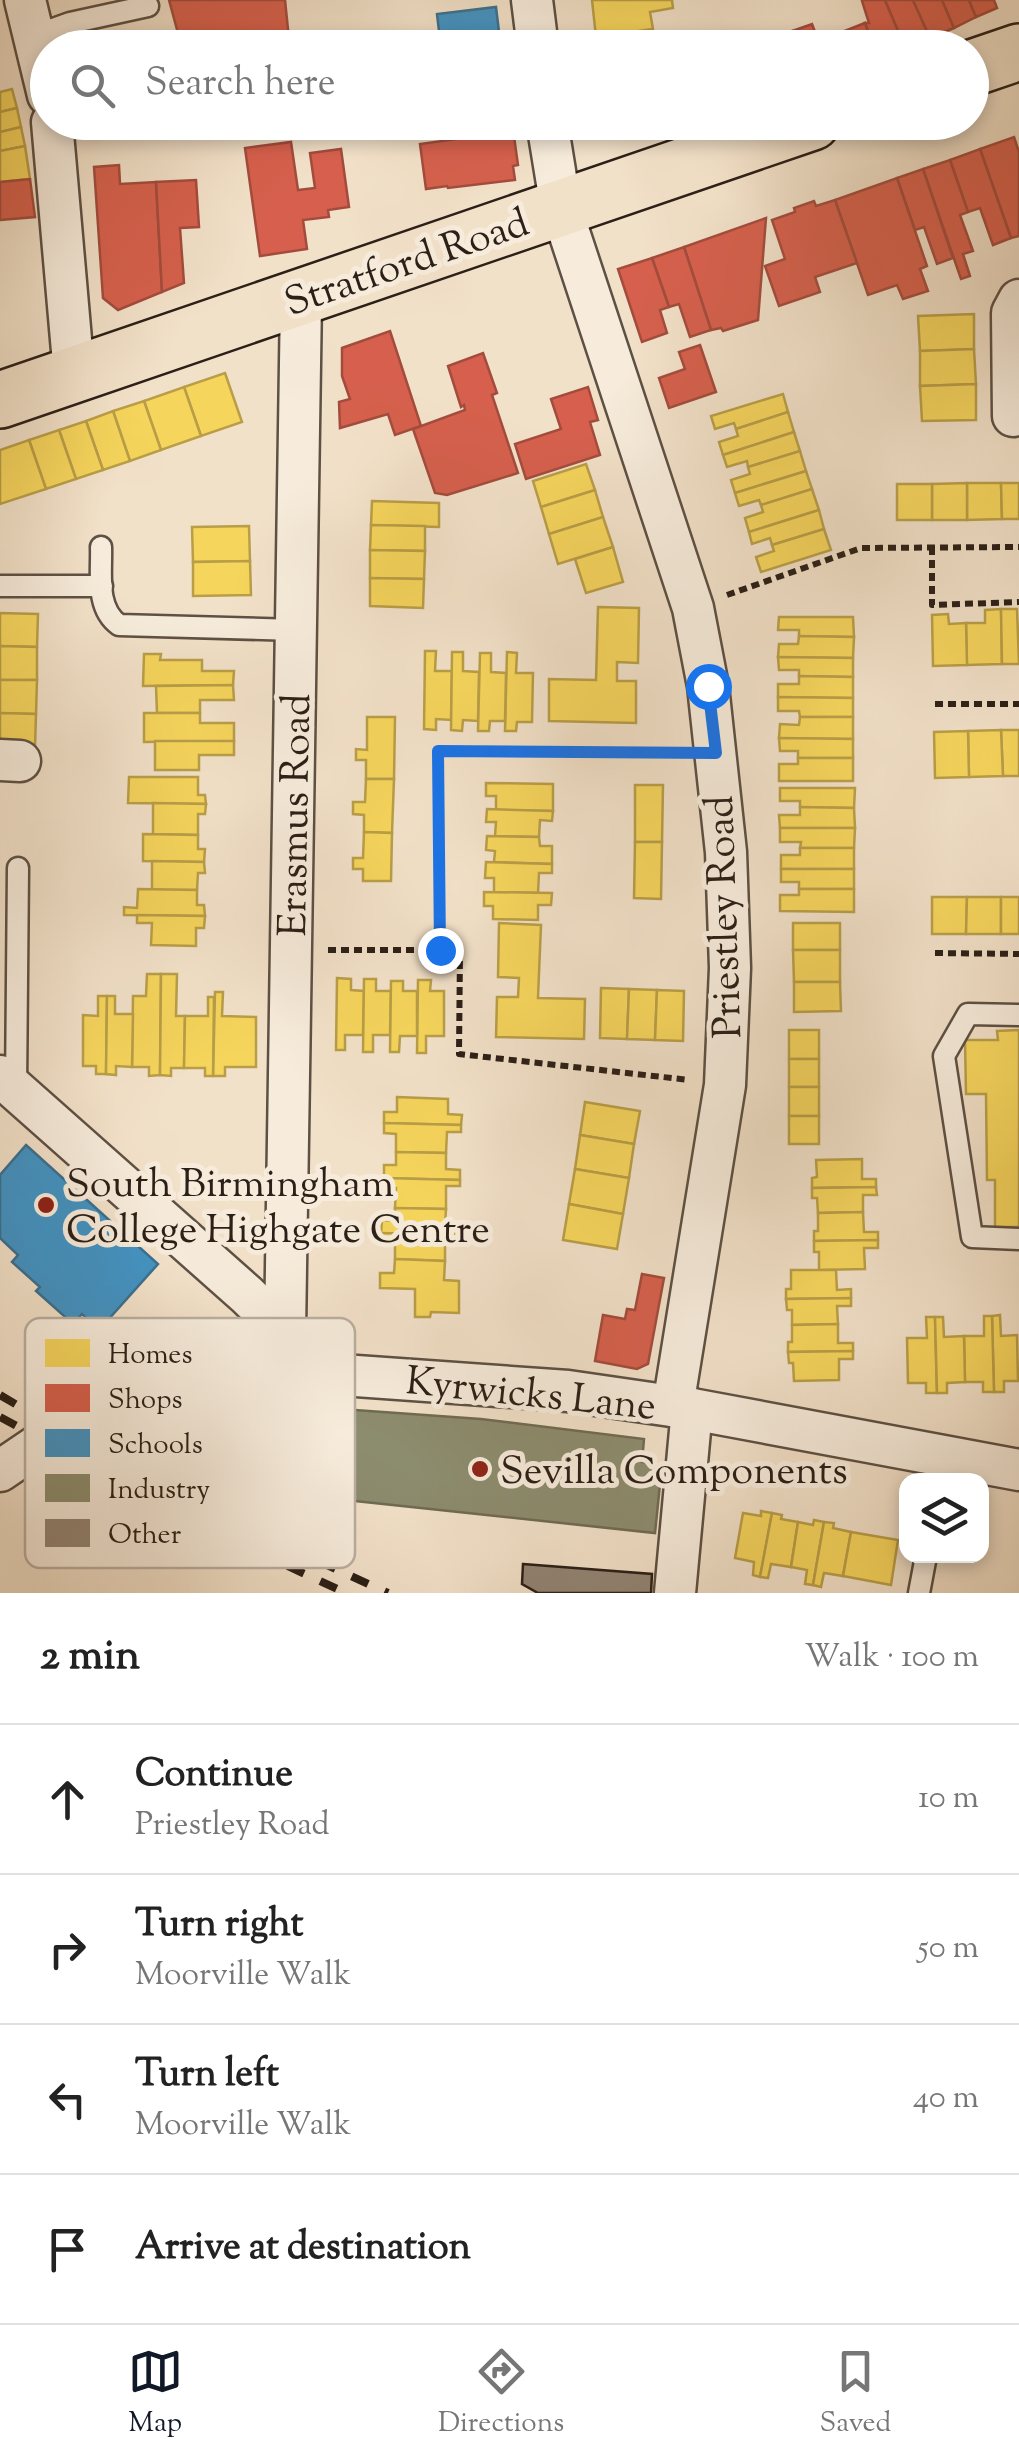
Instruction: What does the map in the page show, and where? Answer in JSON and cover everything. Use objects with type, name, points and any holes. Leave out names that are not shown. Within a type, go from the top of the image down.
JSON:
[{"type":"highway","points":[[989,62],[1019,52]]},
{"type":"highway","name":"Stratford Road","points":[[0,400],[759,140]]},
{"type":"street","points":[[532,0],[536,30]]},
{"type":"street","points":[[54,140],[74,374]]},
{"type":"street","name":"Priestley Road","points":[[551,140],[561,208],[693,608],[708,686],[726,852],[730,968],[725,1084],[683,1408],[675,1593]]},
{"type":"street","name":"Erasmus Road","points":[[284,1318],[300,299]]},
{"type":"street","points":[[1013,416],[1012,313],[1019,300]]},
{"type":"street","points":[[8,1084],[270,1318]]},
{"type":"street","name":"Kyrwicks Lane","points":[[355,1376],[568,1391],[683,1408],[942,1468],[1019,1470]]},
{"type":"street","name":"Kyrwicks Lane","points":[[0,1471],[25,1454]]},
{"type":"lane","points":[[29,18],[70,23],[148,6]]},
{"type":"lane","points":[[101,547],[102,602],[119,625],[296,630]]},
{"type":"lane","points":[[0,586],[102,586]]},
{"type":"lane","points":[[8,1084],[18,868]]},
{"type":"lane","points":[[1019,1015],[968,1014],[944,1056],[972,1237],[1019,1239]]},
{"type":"lane","points":[[918,1593],[924,1563]]},
{"type":"path","points":[[932,547],[932,606],[1019,602]]},
{"type":"path","points":[[693,608],[862,548],[1019,547]]},
{"type":"path","points":[[935,704],[1019,704]]},
{"type":"path","points":[[440,950],[438,751],[716,753]]},
{"type":"path","points":[[291,950],[460,950],[459,1054],[725,1084]]},
{"type":"path","points":[[935,953],[1019,954]]},
{"type":"building: Homes","points":[[592,0],[672,0],[673,8],[650,12],[653,29],[595,30]]},
{"type":"building: Homes","points":[[12,89],[17,108],[0,112],[0,92]]},
{"type":"building: Homes","points":[[17,108],[21,127],[0,132],[0,112]]},
{"type":"building: Homes","points":[[21,127],[25,146],[0,151],[0,132]]},
{"type":"building: Homes","points":[[25,146],[30,179],[0,182],[0,151]]},
{"type":"building: Homes","points":[[974,314],[974,349],[920,351],[918,316]]},
{"type":"building: Homes","points":[[974,349],[976,384],[920,386],[920,351]]},
{"type":"building: Homes","points":[[225,373],[242,422],[201,436],[184,387]]},
{"type":"building: Homes","points":[[976,384],[976,420],[922,421],[920,386]]},
{"type":"building: Homes","points":[[184,387],[201,436],[161,450],[144,401]]},
{"type":"building: Homes","points":[[783,394],[788,412],[736,429],[734,423],[715,429],[711,416]]},
{"type":"building: Homes","points":[[144,401],[161,450],[130,461],[113,411]]},
{"type":"building: Homes","points":[[113,411],[130,461],[103,470],[86,421]]},
{"type":"building: Homes","points":[[788,412],[794,432],[723,455],[719,442],[738,436],[736,429]]},
{"type":"building: Homes","points":[[86,421],[103,470],[76,479],[59,430]]},
{"type":"building: Homes","points":[[59,430],[76,479],[46,489],[29,440]]},
{"type":"building: Homes","points":[[794,432],[800,451],[748,467],[747,461],[727,467],[723,455]]},
{"type":"building: Homes","points":[[29,440],[46,489],[0,504],[0,450]]},
{"type":"building: Homes","points":[[800,451],[806,471],[735,493],[731,480],[750,474],[748,467]]},
{"type":"building: Homes","points":[[586,464],[595,490],[541,507],[533,481]]},
{"type":"building: Homes","points":[[806,471],[812,489],[761,505],[759,500],[739,506],[735,493]]},
{"type":"building: Homes","points":[[967,483],[1001,483],[1002,519],[967,520]]},
{"type":"building: Homes","points":[[967,483],[967,520],[932,520],[932,484]]},
{"type":"building: Homes","points":[[1001,483],[1019,483],[1019,519],[1002,519]]},
{"type":"building: Homes","points":[[897,484],[932,484],[932,520],[897,520]]},
{"type":"building: Homes","points":[[812,489],[819,510],[749,532],[745,518],[763,512],[761,505]]},
{"type":"building: Homes","points":[[595,490],[603,517],[549,534],[541,507]]},
{"type":"building: Homes","points":[[372,501],[439,503],[439,527],[371,525]]},
{"type":"building: Homes","points":[[819,510],[824,529],[772,545],[770,538],[752,544],[749,532]]},
{"type":"building: Homes","points":[[603,517],[613,547],[558,564],[549,534]]},
{"type":"building: Homes","points":[[371,525],[425,526],[425,551],[370,550]]},
{"type":"building: Homes","points":[[249,526],[250,561],[193,562],[192,527]]},
{"type":"building: Homes","points":[[824,529],[831,550],[761,572],[756,557],[774,551],[772,545]]},
{"type":"building: Homes","points":[[613,547],[623,582],[586,593],[575,559]]},
{"type":"building: Homes","points":[[370,550],[425,551],[424,579],[370,578]]},
{"type":"building: Homes","points":[[250,561],[251,595],[193,596],[193,562]]},
{"type":"building: Homes","points":[[370,578],[424,579],[423,608],[370,606]]},
{"type":"building: Homes","points":[[598,607],[639,608],[638,663],[617,662],[617,681],[636,681],[636,723],[549,721],[549,679],[596,680]]},
{"type":"building: Homes","points":[[1001,609],[1002,664],[967,665],[966,623],[985,623],[985,610]]},
{"type":"building: Homes","points":[[1001,609],[1017,609],[1019,664],[1002,664]]},
{"type":"building: Homes","points":[[0,613],[38,614],[37,647],[0,646]]},
{"type":"building: Homes","points":[[948,614],[949,624],[966,623],[967,665],[933,666],[932,615]]},
{"type":"building: Homes","points":[[779,617],[853,617],[854,637],[799,636],[799,630],[778,630]]},
{"type":"building: Homes","points":[[799,636],[854,637],[853,658],[778,657],[779,644],[798,644]]},
{"type":"building: Homes","points":[[0,646],[37,647],[37,680],[0,680]]},
{"type":"building: Homes","points":[[425,651],[436,651],[435,671],[452,671],[451,720],[436,719],[436,730],[424,729]]},
{"type":"building: Homes","points":[[452,652],[463,652],[463,671],[479,672],[478,721],[463,720],[462,731],[451,730]]},
{"type":"building: Homes","points":[[507,652],[517,653],[516,673],[533,673],[532,722],[517,722],[516,731],[505,731]]},
{"type":"building: Homes","points":[[480,653],[491,653],[491,672],[506,673],[505,721],[490,721],[489,731],[478,731]]},
{"type":"building: Homes","points":[[144,654],[161,654],[160,660],[202,660],[202,671],[234,671],[233,685],[143,686]]},
{"type":"building: Homes","points":[[778,657],[853,658],[853,677],[799,676],[799,670],[779,670]]},
{"type":"building: Homes","points":[[799,676],[853,677],[853,698],[778,697],[778,684],[799,684]]},
{"type":"building: Homes","points":[[0,680],[37,680],[36,714],[0,713]]},
{"type":"building: Homes","points":[[233,685],[234,700],[200,700],[200,713],[157,713],[156,686]]},
{"type":"building: Homes","points":[[778,697],[853,698],[853,717],[800,717],[799,711],[778,711]]},
{"type":"building: Homes","points":[[0,713],[36,714],[35,747],[0,746]]},
{"type":"building: Homes","points":[[144,713],[200,713],[200,723],[234,723],[234,741],[144,742]]},
{"type":"building: Homes","points":[[367,717],[395,717],[394,779],[366,779],[366,760],[356,760],[356,749],[367,750]]},
{"type":"building: Homes","points":[[800,717],[853,717],[853,739],[779,738],[780,724],[799,725]]},
{"type":"building: Homes","points":[[1001,730],[1019,730],[1019,776],[1003,776]]},
{"type":"building: Homes","points":[[1001,730],[1003,776],[969,777],[968,731]]},
{"type":"building: Homes","points":[[968,731],[969,777],[935,778],[934,732]]},
{"type":"building: Homes","points":[[779,738],[853,739],[853,758],[798,758],[798,751],[780,751]]},
{"type":"building: Homes","points":[[155,741],[234,741],[234,755],[199,755],[199,770],[155,770]]},
{"type":"building: Homes","points":[[798,758],[853,758],[853,781],[779,781],[779,764],[798,764]]},
{"type":"building: Homes","points":[[129,777],[198,777],[198,795],[205,795],[206,804],[128,803]]},
{"type":"building: Homes","points":[[366,779],[394,779],[392,833],[364,832],[364,815],[353,814],[353,802],[365,802]]},
{"type":"building: Homes","points":[[486,783],[553,784],[553,811],[496,810],[496,796],[486,796]]},
{"type":"building: Homes","points":[[635,785],[663,785],[662,842],[635,842]]},
{"type":"building: Homes","points":[[780,788],[855,788],[854,808],[800,807],[800,801],[780,801]]},
{"type":"building: Homes","points":[[153,803],[206,804],[205,814],[198,814],[198,835],[153,834]]},
{"type":"building: Homes","points":[[800,807],[854,808],[855,828],[780,828],[779,815],[800,815]]},
{"type":"building: Homes","points":[[487,809],[553,811],[552,821],[540,820],[539,837],[495,836],[496,822],[486,822]]},
{"type":"building: Homes","points":[[780,828],[855,828],[854,848],[800,848],[801,842],[780,842]]},
{"type":"building: Homes","points":[[364,832],[392,833],[391,881],[363,881],[363,869],[353,869],[353,858],[363,858]]},
{"type":"building: Homes","points":[[143,834],[198,835],[198,849],[205,849],[204,862],[143,861]]},
{"type":"building: Homes","points":[[487,836],[539,837],[540,846],[552,846],[552,864],[494,862],[495,851],[486,850]]},
{"type":"building: Homes","points":[[635,842],[662,842],[661,899],[634,898]]},
{"type":"building: Homes","points":[[800,848],[854,848],[854,869],[781,869],[781,855],[800,855]]},
{"type":"building: Homes","points":[[152,861],[204,862],[205,873],[198,873],[197,890],[152,890]]},
{"type":"building: Homes","points":[[486,862],[552,864],[552,873],[539,873],[538,893],[494,892],[494,878],[485,878]]},
{"type":"building: Homes","points":[[781,869],[854,869],[854,889],[799,889],[799,882],[781,882]]},
{"type":"building: Homes","points":[[138,889],[197,890],[197,905],[204,905],[205,916],[124,915],[124,907],[137,908]]},
{"type":"building: Homes","points":[[799,889],[854,889],[854,912],[780,911],[780,895],[799,895]]},
{"type":"building: Homes","points":[[484,892],[552,893],[551,905],[538,905],[538,920],[493,919],[493,906],[484,906]]},
{"type":"building: Homes","points":[[932,897],[967,897],[966,934],[932,934]]},
{"type":"building: Homes","points":[[967,897],[1001,897],[1001,934],[966,934]]},
{"type":"building: Homes","points":[[1001,897],[1019,897],[1019,934],[1001,934]]},
{"type":"building: Homes","points":[[137,915],[205,916],[204,928],[196,928],[196,946],[151,945],[152,923],[137,923]]},
{"type":"building: Homes","points":[[499,923],[541,925],[538,998],[585,999],[584,1039],[496,1037],[497,997],[518,997],[519,978],[498,977]]},
{"type":"building: Homes","points":[[793,923],[840,923],[840,950],[793,950]]},
{"type":"building: Homes","points":[[793,950],[840,950],[840,982],[794,982]]},
{"type":"building: Homes","points":[[147,974],[161,974],[160,1075],[149,1076],[149,1067],[132,1067],[133,996],[146,996]]},
{"type":"building: Homes","points":[[161,974],[177,974],[176,1016],[185,1016],[184,1068],[171,1068],[171,1076],[160,1075]]},
{"type":"building: Homes","points":[[337,978],[351,979],[351,990],[364,991],[363,1035],[345,1035],[345,1050],[336,1050]]},
{"type":"building: Homes","points":[[364,979],[376,979],[376,991],[391,991],[390,1035],[373,1035],[373,1052],[363,1052]]},
{"type":"building: Homes","points":[[418,980],[431,980],[430,991],[444,991],[444,1036],[426,1036],[426,1053],[417,1053]]},
{"type":"building: Homes","points":[[391,981],[403,981],[403,991],[417,991],[417,1036],[400,1036],[399,1052],[390,1052]]},
{"type":"building: Homes","points":[[794,982],[840,982],[841,1011],[794,1012]]},
{"type":"building: Homes","points":[[601,988],[629,989],[627,1039],[600,1038]]},
{"type":"building: Homes","points":[[629,989],[657,990],[655,1040],[627,1039]]},
{"type":"building: Homes","points":[[657,990],[684,991],[683,1041],[655,1040]]},
{"type":"building: Homes","points":[[215,992],[223,992],[222,1016],[256,1017],[256,1067],[225,1067],[225,1076],[213,1076]]},
{"type":"building: Homes","points":[[98,996],[107,996],[106,1074],[96,1074],[96,1066],[83,1066],[83,1015],[98,1016]]},
{"type":"building: Homes","points":[[107,996],[115,996],[115,1014],[133,1014],[132,1067],[116,1066],[116,1075],[106,1074]]},
{"type":"building: Homes","points":[[208,997],[214,997],[213,1076],[205,1076],[205,1068],[184,1068],[185,1016],[208,1016]]},
{"type":"building: Homes","points":[[789,1030],[819,1030],[819,1059],[789,1059]]},
{"type":"building: Homes","points":[[1019,1030],[1019,1227],[995,1227],[995,1180],[987,1180],[986,1094],[966,1094],[965,1040],[998,1040],[997,1031]]},
{"type":"building: Homes","points":[[789,1059],[819,1059],[819,1087],[789,1087]]},
{"type":"building: Homes","points":[[789,1087],[819,1087],[819,1116],[789,1116]]},
{"type":"building: Homes","points":[[397,1097],[448,1099],[448,1114],[462,1115],[461,1125],[384,1123],[384,1112],[397,1112]]},
{"type":"building: Homes","points":[[585,1102],[640,1111],[634,1144],[580,1135]]},
{"type":"building: Homes","points":[[789,1116],[819,1116],[819,1144],[789,1144]]},
{"type":"building: Homes","points":[[384,1123],[461,1125],[461,1132],[447,1132],[446,1153],[396,1152],[396,1134],[384,1133]]},
{"type":"building: Homes","points":[[580,1135],[634,1144],[629,1178],[575,1169]]},
{"type":"building: Homes","points":[[396,1152],[446,1153],[446,1169],[460,1170],[460,1180],[384,1178],[384,1165],[396,1165]]},
{"type":"building: Homes","points":[[862,1159],[862,1179],[876,1179],[876,1187],[812,1188],[812,1178],[817,1177],[816,1160]]},
{"type":"building: Homes","points":[[575,1169],[629,1178],[623,1214],[569,1204]]},
{"type":"building: Homes","points":[[384,1178],[460,1180],[460,1186],[446,1186],[446,1209],[395,1208],[396,1188],[383,1188]]},
{"type":"building: Homes","points":[[876,1187],[877,1195],[863,1195],[863,1212],[818,1213],[817,1198],[812,1198],[812,1188]]},
{"type":"building: Homes","points":[[569,1204],[623,1214],[617,1249],[563,1240]]},
{"type":"building: Homes","points":[[395,1208],[446,1209],[445,1226],[460,1226],[459,1235],[381,1233],[382,1220],[395,1221]]},
{"type":"building: Homes","points":[[863,1212],[864,1232],[878,1232],[878,1240],[814,1241],[818,1213]]},
{"type":"building: Homes","points":[[381,1233],[456,1235],[456,1242],[445,1242],[445,1261],[395,1259],[395,1244],[381,1244]]},
{"type":"building: Homes","points":[[878,1240],[878,1248],[864,1248],[865,1269],[819,1270],[819,1252],[814,1252],[814,1241]]},
{"type":"building: Homes","points":[[395,1259],[445,1261],[444,1280],[459,1281],[459,1313],[431,1312],[430,1317],[415,1317],[415,1289],[380,1288],[380,1273],[394,1273]]},
{"type":"building: Homes","points":[[791,1270],[836,1270],[837,1290],[851,1289],[851,1298],[786,1299],[786,1289],[791,1289]]},
{"type":"building: Homes","points":[[851,1298],[851,1306],[837,1306],[838,1324],[792,1325],[792,1310],[787,1310],[786,1299]]},
{"type":"building: Homes","points":[[1000,1315],[1001,1336],[1017,1335],[1018,1381],[1004,1381],[1004,1392],[994,1392],[992,1316]]},
{"type":"building: Homes","points":[[984,1316],[992,1316],[994,1392],[983,1392],[983,1382],[965,1382],[964,1336],[984,1336]]},
{"type":"building: Homes","points":[[926,1317],[935,1317],[937,1393],[926,1393],[926,1383],[908,1383],[907,1338],[927,1338]]},
{"type":"building: Homes","points":[[935,1317],[943,1317],[944,1337],[964,1336],[965,1382],[947,1383],[947,1393],[937,1393]]},
{"type":"building: Homes","points":[[838,1324],[838,1343],[853,1343],[853,1351],[788,1352],[792,1325]]},
{"type":"building: Homes","points":[[853,1351],[853,1359],[839,1359],[839,1380],[794,1381],[788,1352]]},
{"type":"building: Homes","points":[[761,1511],[772,1513],[760,1577],[753,1575],[754,1562],[735,1558],[743,1513],[761,1516]]},
{"type":"building: Homes","points":[[772,1513],[798,1522],[791,1567],[771,1564],[768,1578],[760,1577]]},
{"type":"building: Homes","points":[[814,1520],[824,1522],[813,1585],[805,1584],[807,1570],[791,1567],[798,1522],[813,1525]]},
{"type":"building: Homes","points":[[824,1522],[851,1532],[843,1576],[824,1573],[821,1587],[813,1585]]},
{"type":"building: Homes","points":[[851,1532],[898,1540],[891,1585],[843,1576]]},
{"type":"building: Shops","points":[[169,0],[285,0],[288,30],[177,30]]},
{"type":"building: Shops","points":[[885,0],[898,30],[868,30],[862,1]]},
{"type":"building: Shops","points":[[885,0],[913,0],[926,30],[898,30]]},
{"type":"building: Shops","points":[[913,0],[942,0],[954,28],[926,30]]},
{"type":"building: Shops","points":[[942,0],[969,0],[976,17],[954,28]]},
{"type":"building: Shops","points":[[969,0],[994,0],[997,8],[976,17]]},
{"type":"building: Shops","points":[[865,23],[868,30],[847,30]]},
{"type":"building: Shops","points":[[1014,137],[1019,152],[1019,236],[1011,238],[980,149]]},
{"type":"building: Shops","points":[[515,140],[518,165],[513,166],[515,180],[426,189],[420,144]]},
{"type":"building: Shops","points":[[291,142],[298,190],[315,188],[310,153],[341,149],[349,207],[328,210],[329,217],[303,220],[307,249],[260,256],[245,148]]},
{"type":"building: Shops","points":[[980,149],[1011,238],[993,245],[980,208],[968,212],[950,160]]},
{"type":"building: Shops","points":[[950,160],[968,212],[960,215],[973,251],[963,254],[970,276],[961,279],[923,169]]},
{"type":"building: Shops","points":[[119,165],[120,184],[156,182],[162,292],[118,310],[103,298],[94,167]]},
{"type":"building: Shops","points":[[923,169],[953,258],[937,264],[924,227],[915,230],[897,178]]},
{"type":"building: Shops","points":[[897,178],[927,266],[920,269],[928,291],[903,299],[897,285],[868,295],[835,200]]},
{"type":"building: Shops","points":[[30,179],[35,217],[0,220],[0,182]]},
{"type":"building: Shops","points":[[196,180],[199,227],[180,228],[184,283],[162,292],[156,182]]},
{"type":"building: Shops","points":[[835,200],[857,263],[815,277],[820,292],[779,306],[765,266],[785,259],[772,220],[814,201],[816,206]]},
{"type":"building: Shops","points":[[766,218],[758,320],[723,331],[711,330],[684,247]]},
{"type":"building: Shops","points":[[684,247],[711,330],[690,337],[679,304],[669,307],[652,258]]},
{"type":"building: Shops","points":[[652,258],[669,307],[660,310],[667,333],[642,342],[618,269]]},
{"type":"building: Shops","points":[[390,331],[421,426],[395,435],[388,414],[340,428],[339,402],[350,399],[342,376],[342,348]]},
{"type":"building: Shops","points":[[700,345],[716,392],[669,408],[659,378],[685,369],[679,352]]},
{"type":"building: Shops","points":[[483,353],[497,393],[492,395],[518,473],[447,495],[435,493],[413,429],[465,410],[448,366]]},
{"type":"building: Shops","points":[[588,387],[598,420],[590,422],[600,455],[526,479],[515,444],[561,429],[551,399]]},
{"type":"building: Shops","points":[[642,1274],[664,1278],[648,1364],[637,1369],[595,1361],[603,1315],[625,1319],[627,1309],[635,1310]]},
{"type":"building: Schools","points":[[496,7],[499,30],[439,30],[437,14]]},
{"type":"building: Schools","points":[[26,1145],[158,1264],[110,1318],[86,1318],[82,1314],[66,1318],[36,1291],[40,1287],[12,1262],[18,1255],[0,1238],[0,1175]]},
{"type":"building: Industry","name":"Sevilla Components","points":[[355,1410],[481,1419],[644,1439],[642,1462],[662,1465],[655,1533],[355,1501]]},
{"type":"building: Other","points":[[523,1564],[652,1574],[651,1593],[538,1593],[522,1584]]},
{"type":"railway","points":[[0,1395],[25,1410]]},
{"type":"railway","points":[[0,1417],[25,1431]]},
{"type":"railway","points":[[292,1568],[346,1593]]},
{"type":"railway","points":[[333,1568],[388,1593]]},
{"type":"place","name":"South Birmingham College Highgate Centre","points":[[46,1205]]},
{"type":"place","name":"Sevilla Components","points":[[480,1469]]},
{"type":"route","points":[[440,950],[438,751],[716,753],[708,686]]}]
